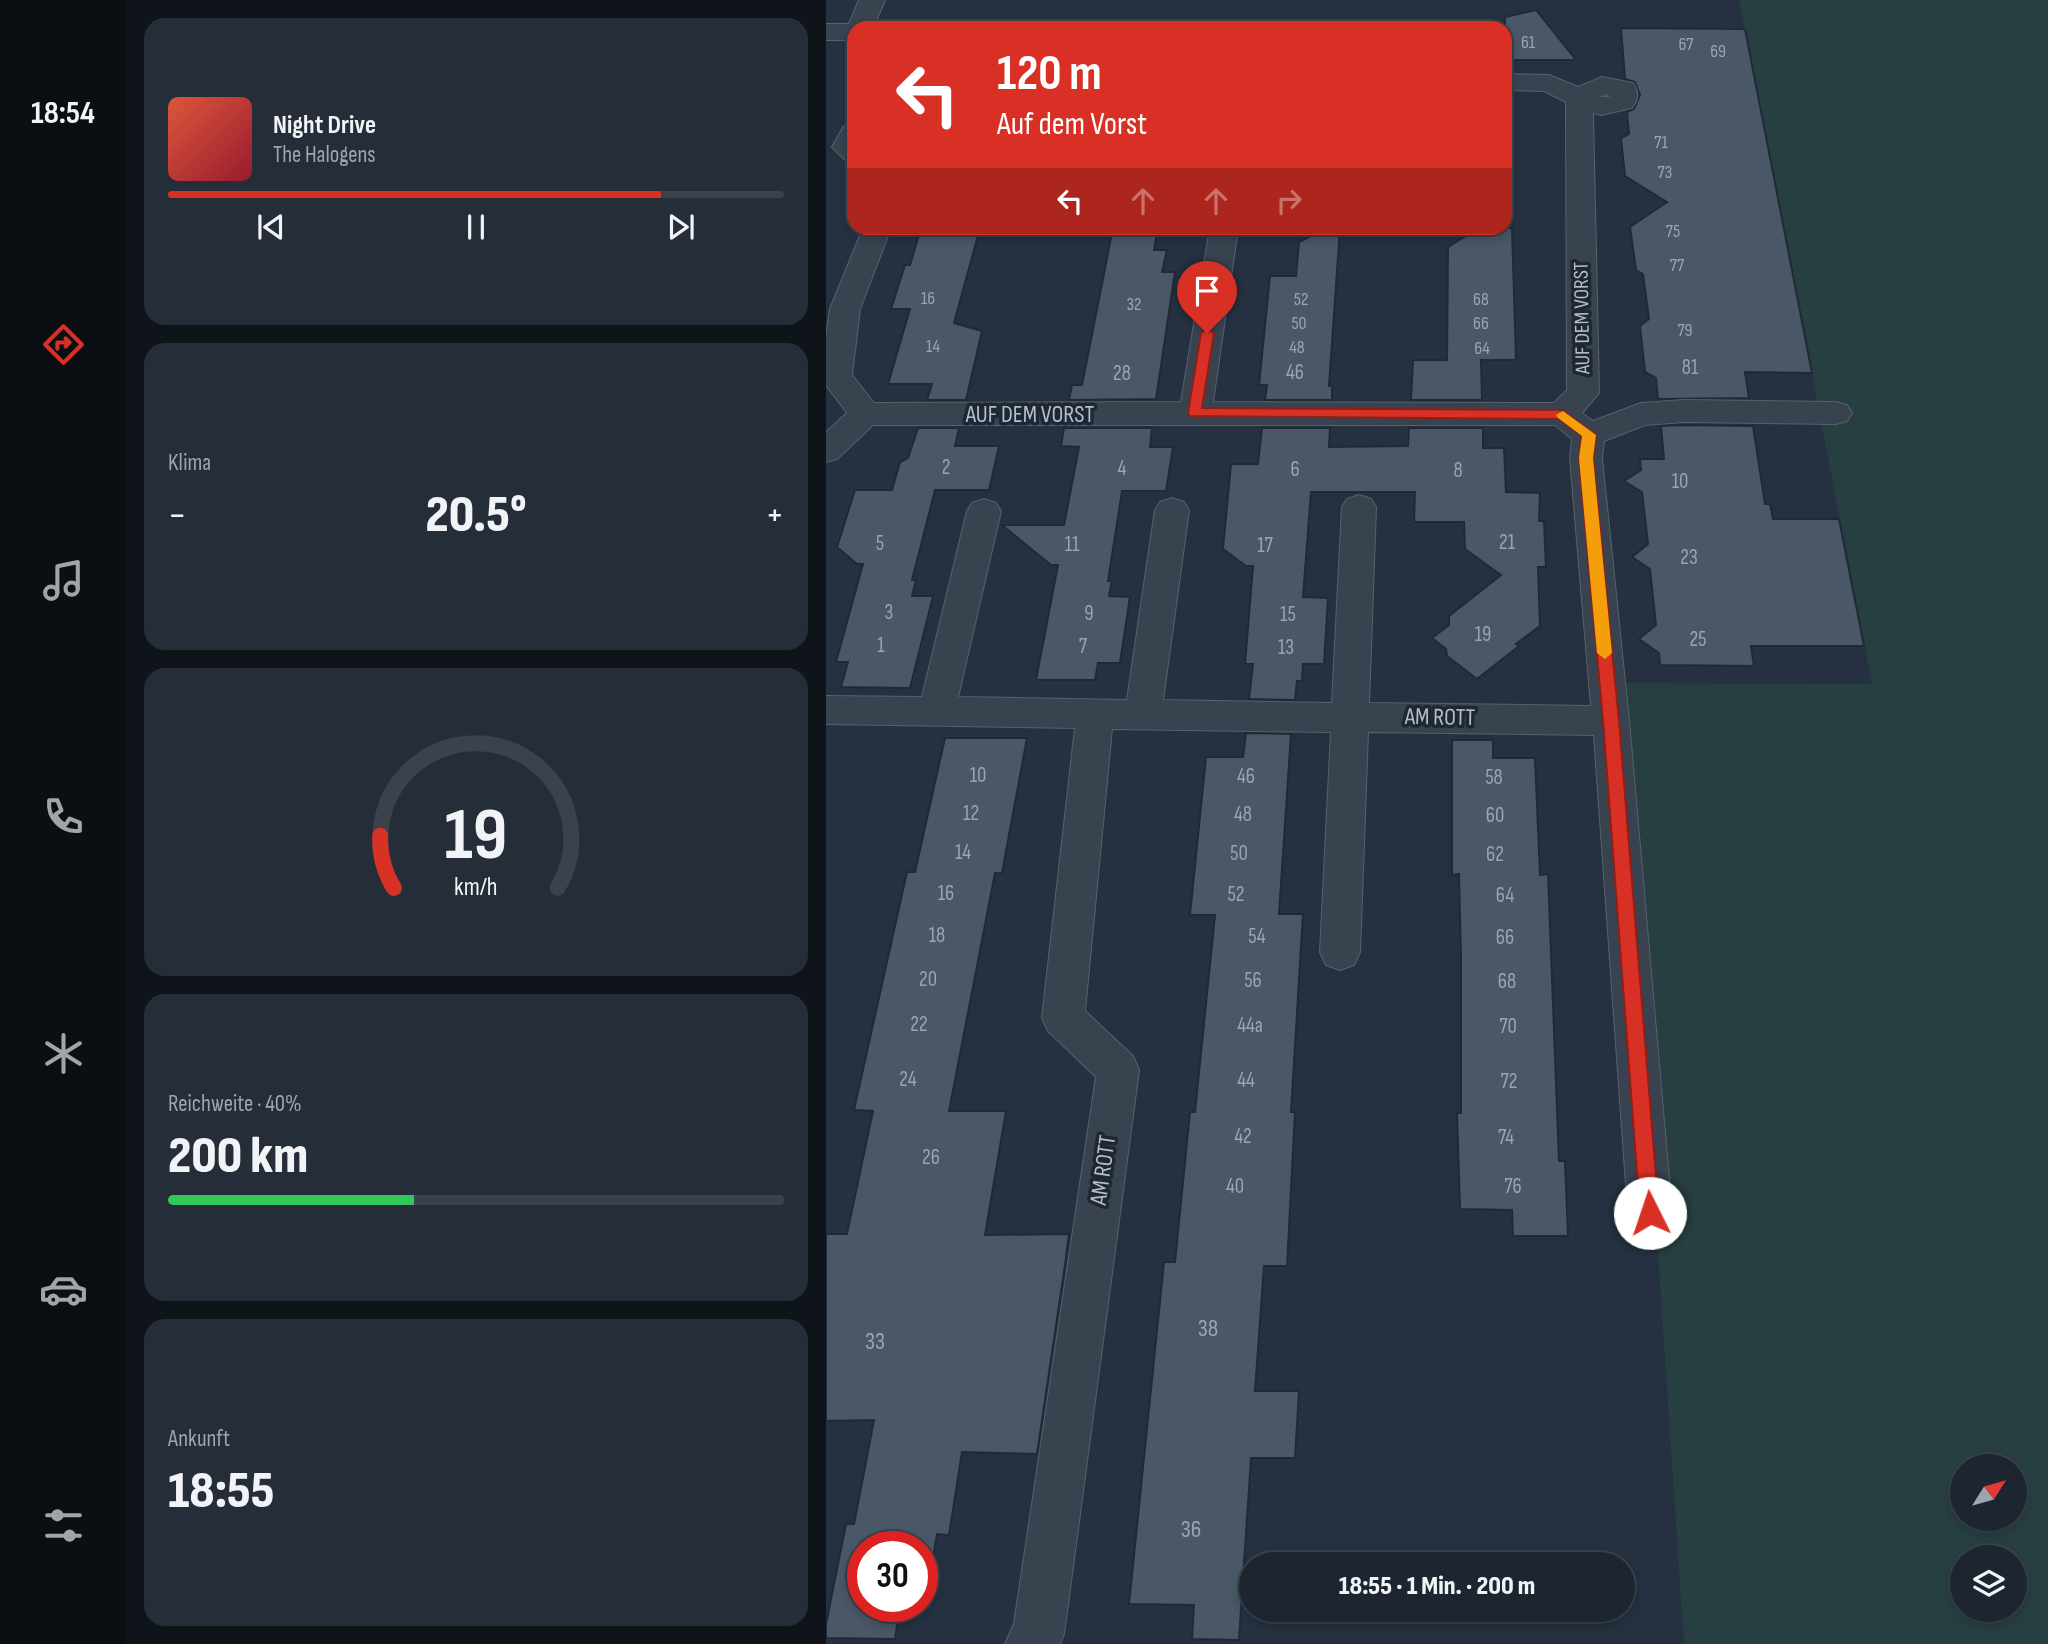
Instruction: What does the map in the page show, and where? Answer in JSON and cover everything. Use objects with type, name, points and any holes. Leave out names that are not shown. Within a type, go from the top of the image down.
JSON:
[{"type":"street","points":[[863,21],[872,0]]},
{"type":"street","points":[[826,32],[847,32]]},
{"type":"street","name":"AUF DEM VORST","points":[[865,414],[1195,413],[1575,424],[1583,393],[1579,98],[1549,83],[1512,82]]},
{"type":"street","points":[[826,451],[865,414],[836,376],[845,309],[874,235]]},
{"type":"street","points":[[1195,413],[1223,235]]},
{"type":"street","points":[[1650,1213],[1611,721],[1586,458],[1575,424],[1641,414],[1684,411],[1836,413]]},
{"type":"street","points":[[1340,952],[1359,508]]},
{"type":"street","points":[[1143,713],[1172,510]]},
{"type":"street","points":[[937,710],[984,511]]},
{"type":"street","name":"AM ROTT","points":[[826,710],[1095,715],[1350,715],[1611,721]]},
{"type":"street","name":"AM ROTT","points":[[1031,1644],[1038,1634],[1040,1621],[1118,1070],[1063,1018],[1095,715]]},
{"type":"green space","points":[[1739,0],[2048,0],[2048,1644],[1684,1644],[1620,683],[1872,684]]},
{"type":"building","points":[[1536,10],[1576,60],[1512,60],[1512,21],[1505,21],[1505,17]]},
{"type":"building","points":[[1621,28],[1745,29],[1812,373],[1745,372],[1749,398],[1658,399],[1656,378],[1645,372],[1640,326],[1649,319],[1643,274],[1636,270],[1630,227],[1667,202],[1625,176],[1621,138],[1629,134],[1627,112],[1634,109],[1640,95],[1635,82],[1625,79]]},
{"type":"building","points":[[1512,228],[1516,360],[1481,360],[1482,400],[1411,400],[1413,360],[1447,360],[1448,247],[1468,235],[1512,235]]},
{"type":"building","points":[[919,235],[978,235],[954,323],[982,331],[966,400],[927,400],[932,384],[888,384],[910,309],[891,309],[905,265],[910,265]]},
{"type":"building","points":[[1112,235],[1157,235],[1154,250],[1167,250],[1162,272],[1175,272],[1156,399],[1069,400],[1072,385],[1082,385]]},
{"type":"building","points":[[1312,235],[1340,235],[1329,386],[1332,385],[1332,400],[1265,400],[1267,385],[1259,385],[1270,276],[1296,276],[1299,242]]},
{"type":"building","points":[[1661,426],[1753,426],[1765,504],[1770,504],[1773,519],[1839,519],[1864,646],[1751,646],[1754,666],[1660,665],[1659,653],[1639,639],[1656,625],[1650,569],[1632,557],[1648,544],[1642,492],[1624,481],[1641,470],[1640,459],[1664,459]]},
{"type":"building","points":[[918,428],[959,428],[955,446],[999,446],[989,490],[935,490],[912,580],[916,580],[912,596],[933,596],[910,688],[841,687],[848,662],[836,662],[863,564],[857,564],[837,547],[855,490],[892,490],[900,462],[908,458]]},
{"type":"building","points":[[1064,428],[1152,428],[1150,447],[1173,447],[1166,491],[1122,491],[1108,581],[1112,581],[1109,596],[1130,597],[1120,663],[1098,663],[1095,680],[1036,680],[1058,565],[1051,565],[1002,525],[1064,525],[1079,447],[1061,446]]},
{"type":"building","points":[[1262,428],[1330,428],[1329,447],[1408,446],[1409,428],[1483,428],[1483,448],[1504,448],[1506,492],[1540,493],[1539,521],[1544,521],[1546,567],[1538,567],[1540,626],[1477,679],[1447,656],[1446,649],[1432,638],[1449,625],[1449,616],[1501,575],[1465,549],[1464,522],[1414,522],[1415,492],[1311,492],[1303,597],[1328,598],[1324,664],[1303,664],[1302,681],[1297,681],[1295,700],[1249,699],[1253,664],[1245,664],[1253,566],[1246,566],[1223,549],[1231,464],[1258,464]]},
{"type":"building","points":[[1246,733],[1291,734],[1279,914],[1303,914],[1291,1112],[1295,1112],[1287,1266],[1264,1266],[1255,1391],[1299,1391],[1295,1458],[1251,1458],[1245,1552],[1239,1552],[1239,1640],[1192,1639],[1194,1605],[1129,1604],[1164,1262],[1175,1262],[1190,1112],[1195,1112],[1215,915],[1190,915],[1206,757],[1243,757]]},
{"type":"building","points":[[945,738],[1027,738],[1002,873],[995,873],[949,1111],[1006,1111],[985,1235],[1069,1234],[1037,1454],[962,1452],[949,1535],[938,1534],[938,1531],[847,1531],[847,1622],[898,1622],[895,1639],[826,1638],[826,1624],[846,1524],[854,1524],[874,1420],[826,1421],[826,1234],[847,1234],[873,1111],[854,1110],[907,872],[915,872]]},
{"type":"building","points":[[1452,740],[1493,740],[1493,758],[1535,758],[1540,875],[1548,874],[1559,1161],[1565,1161],[1568,1236],[1513,1236],[1512,1210],[1460,1209],[1457,1113],[1461,1113],[1461,958],[1459,874],[1452,875]]},
{"type":"slow traffic","points":[[1563,415],[1589,435],[1586,458],[1605,653]]},
{"type":"route","points":[[1207,333],[1195,413],[1562,414],[1589,435],[1586,458],[1611,721],[1650,1213]]}]
